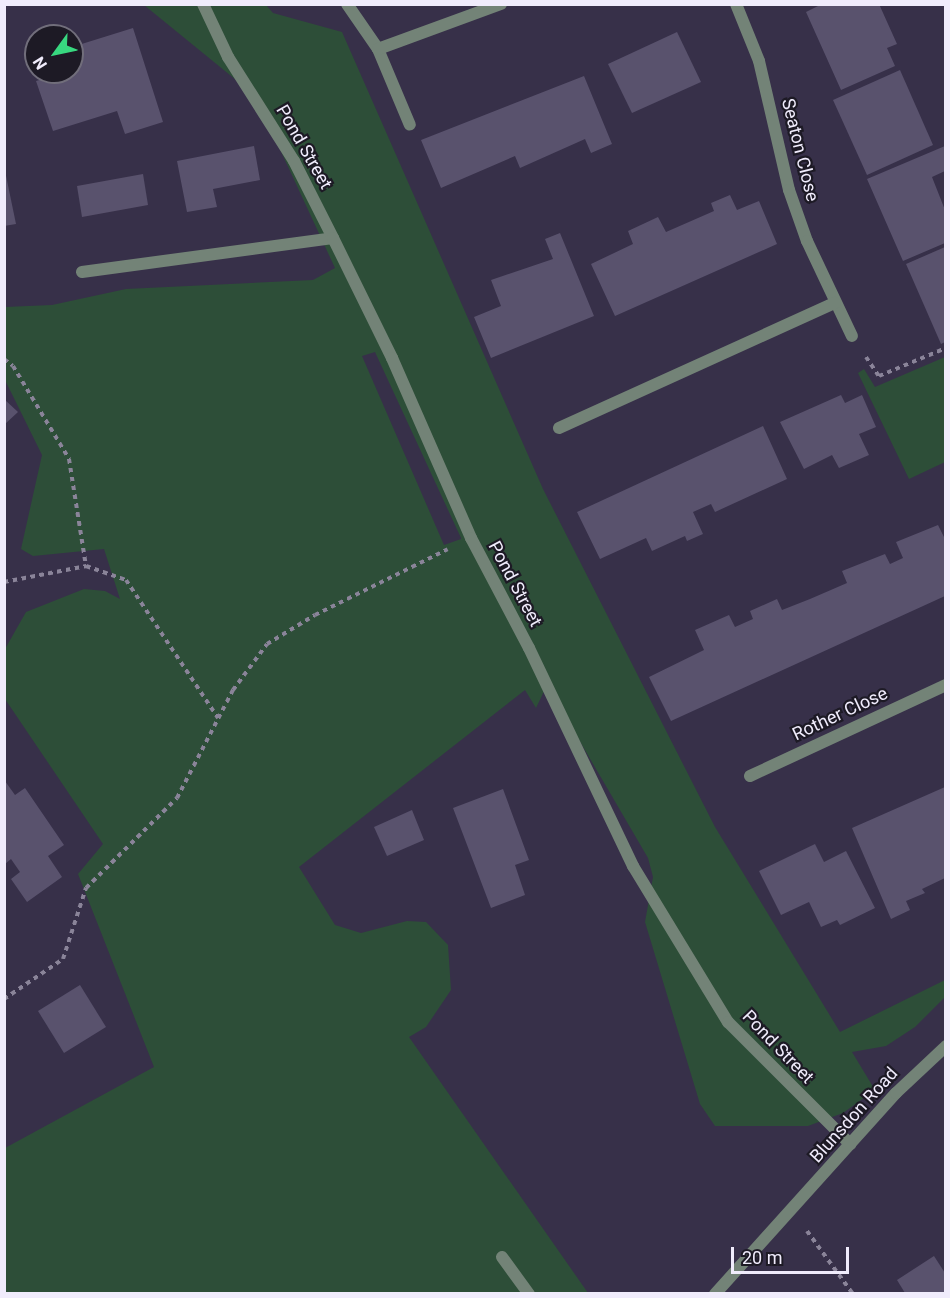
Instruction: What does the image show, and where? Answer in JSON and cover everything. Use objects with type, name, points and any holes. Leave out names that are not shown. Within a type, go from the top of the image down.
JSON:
[{"type":"street","name":"Pond Street","points":[[203,4],[228,57],[294,161],[333,238],[392,358],[471,538],[529,648],[623,846],[678,943],[739,1034],[850,1144]]},
{"type":"street","points":[[346,4],[378,49],[410,125]]},
{"type":"street","points":[[378,49],[501,4]]},
{"type":"street","name":"Seaton Close","points":[[736,4],[759,61],[789,190],[835,303],[852,336]]},
{"type":"street","points":[[82,272],[333,238]]},
{"type":"street","points":[[559,428],[835,303]]},
{"type":"street","name":"Rother Close","points":[[750,776],[945,685]]},
{"type":"street","name":"Blunsdon Road","points":[[715,1293],[793,1211],[850,1144],[945,1046]]},
{"type":"street","points":[[502,1257],[529,1293]]},
{"type":"path","points":[[852,336],[879,376],[945,348]]},
{"type":"path","points":[[4,359],[13,366],[69,459],[86,566]]},
{"type":"path","points":[[4,999],[63,959],[86,888],[98,872],[168,811],[189,781],[218,719],[248,664],[267,644],[315,615],[471,538]]},
{"type":"path","points":[[4,582],[46,571],[86,566],[126,580],[218,719]]},
{"type":"path","points":[[793,1211],[853,1293]]},
{"type":"green space","points":[[144,5],[266,5],[273,13],[342,32],[543,489],[715,827],[840,1032],[945,980],[945,997],[915,1027],[886,1046],[852,1052],[875,1090],[843,1113],[808,1126],[715,1126],[700,1104],[645,922],[653,877],[648,858],[547,685],[536,708],[525,690],[299,867],[335,925],[361,933],[407,921],[426,922],[448,945],[451,990],[426,1027],[409,1037],[588,1293],[5,1293],[5,1148],[154,1067],[78,874],[103,844],[5,699],[5,649],[26,612],[84,589],[105,591],[120,599],[104,549],[33,556],[21,549],[42,455],[5,380],[5,307],[52,305],[126,289],[313,280],[335,268],[278,145],[263,102]],"holes":[[[375,352],[461,539],[444,545],[362,356]]]},
{"type":"green space","points":[[945,357],[945,462],[909,479],[858,373],[864,369],[875,387]]},
{"type":"building","points":[[822,4],[879,4],[897,44],[887,48],[895,66],[841,90],[806,12]]},
{"type":"building","points":[[133,28],[163,122],[125,134],[117,111],[53,131],[37,84],[84,84],[84,43]]},
{"type":"building","points":[[677,32],[701,82],[632,113],[608,64]]},
{"type":"building","points":[[900,70],[933,145],[867,175],[833,100]]},
{"type":"building","points":[[584,76],[612,144],[591,153],[585,139],[520,168],[515,156],[441,188],[421,140]]},
{"type":"building","points":[[254,146],[260,180],[213,189],[217,207],[187,212],[177,161]]},
{"type":"building","points":[[945,146],[945,171],[932,177],[945,210],[945,243],[903,261],[867,179]]},
{"type":"building","points":[[4,166],[16,224],[4,226]]},
{"type":"building","points":[[143,174],[148,205],[82,217],[77,186]]},
{"type":"building","points":[[730,195],[737,210],[759,201],[777,244],[615,316],[591,264],[633,244],[628,231],[658,217],[666,232],[714,211],[711,203]]},
{"type":"building","points":[[560,233],[594,316],[491,358],[474,317],[501,306],[491,280],[553,259],[545,239]]},
{"type":"building","points":[[945,247],[945,342],[941,344],[906,264]]},
{"type":"building","points":[[841,395],[845,403],[862,395],[876,427],[859,434],[869,455],[839,468],[832,455],[804,469],[780,422]]},
{"type":"building","points":[[4,399],[18,412],[4,425]]},
{"type":"building","points":[[763,426],[787,479],[715,512],[711,504],[693,512],[703,534],[687,541],[685,536],[652,551],[646,538],[600,559],[577,512]]},
{"type":"building","points":[[938,525],[945,539],[945,596],[671,721],[649,677],[704,650],[695,630],[729,615],[735,627],[753,619],[750,611],[777,599],[782,610],[810,599],[847,583],[842,571],[885,554],[890,564],[903,558],[896,542]]},
{"type":"building","points":[[5,781],[15,795],[25,788],[64,845],[48,856],[62,877],[27,902],[11,879],[20,872],[11,859],[5,864]]},
{"type":"building","points":[[945,787],[945,878],[922,889],[925,893],[906,901],[910,910],[891,919],[852,828]]},
{"type":"building","points":[[503,789],[529,860],[515,865],[525,895],[491,908],[453,808]]},
{"type":"building","points":[[412,810],[424,840],[387,856],[374,827]]},
{"type":"building","points":[[815,844],[824,862],[846,851],[875,908],[840,925],[837,920],[821,927],[809,902],[781,915],[759,871]]},
{"type":"building","points":[[80,985],[106,1027],[64,1053],[38,1011]]},
{"type":"building","points":[[934,1256],[945,1273],[945,1293],[905,1293],[897,1280]]}]
